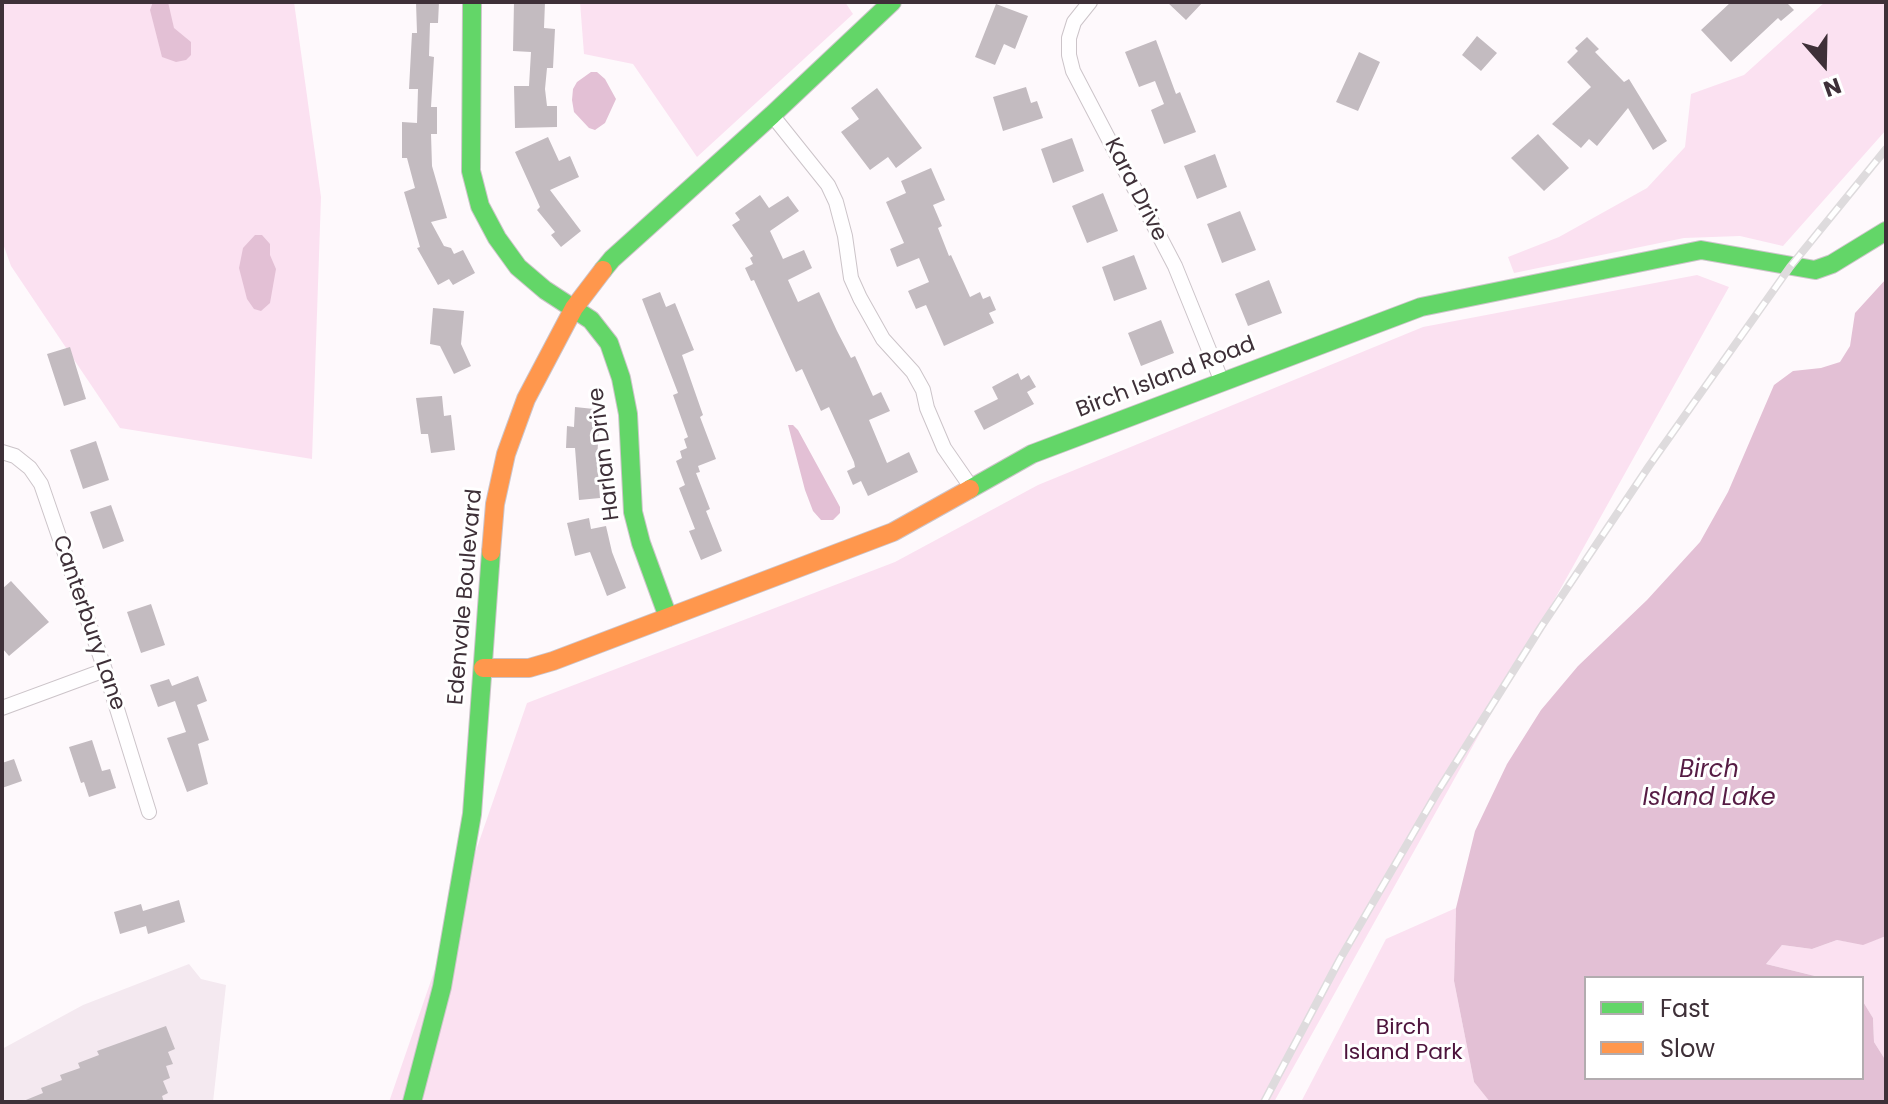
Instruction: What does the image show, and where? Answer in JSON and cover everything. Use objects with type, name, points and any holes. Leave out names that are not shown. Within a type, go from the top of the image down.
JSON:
[{"type":"street","name":"Harlan Drive","points":[[472,2],[471,171],[480,206],[497,238],[518,267],[601,330],[609,343],[621,378],[628,414],[633,512],[668,617]]},
{"type":"street","name":"Edenvale Boulevard","points":[[412,1102],[442,987],[472,814],[495,504],[506,454],[526,399],[574,308],[612,259],[892,2]]},
{"type":"street","name":"Kara Drive","points":[[1090,2],[1074,22],[1064,56],[1175,266],[1222,382]]},
{"type":"street","points":[[772,115],[828,185],[845,236],[851,278],[860,298],[883,339],[913,372],[923,390],[944,448],[971,487]]},
{"type":"street","name":"Birch Island Road","points":[[483,668],[529,668],[553,661],[893,532],[1032,454],[1421,307],[1701,250],[1815,270],[1832,264],[1886,231]]},
{"type":"street","name":"Canterbury Lane","points":[[2,452],[15,456],[30,468],[41,484],[105,670],[149,812]]},
{"type":"street","points":[[2,708],[105,670]]},
{"type":"shaded area","points":[[189,964],[201,979],[226,985],[213,1102],[2,1102],[2,1049],[83,1005]]},
{"type":"green space","points":[[2,2],[294,2],[321,197],[312,459],[120,428],[11,266],[2,241]]},
{"type":"green space","points":[[580,2],[845,2],[853,14],[697,157],[633,64],[584,54]]},
{"type":"green space","points":[[1825,2],[1886,2],[1886,130],[1783,246],[1740,236],[1684,238],[1514,273],[1508,257],[1559,237],[1647,188],[1685,147],[1691,94],[1744,75]]},
{"type":"green space","points":[[1697,275],[1729,287],[1274,1102],[389,1102],[527,703],[895,562],[1038,485],[1423,327]]},
{"type":"green space","name":"Birch Island Park","points":[[1456,908],[1454,981],[1474,1082],[1490,1102],[1301,1102],[1386,939]]},
{"type":"green space","points":[[1886,936],[1886,1061],[1874,1042],[1873,1018],[1864,1003],[1864,976],[1815,976],[1766,964],[1782,945],[1812,949],[1837,940],[1863,944]]},
{"type":"water","points":[[153,2],[168,2],[174,28],[191,42],[191,55],[186,60],[176,62],[162,57],[150,10]]},
{"type":"water","points":[[591,72],[597,72],[605,79],[616,99],[605,123],[595,130],[574,112],[572,100],[577,82]]},
{"type":"water","points":[[255,235],[262,235],[270,244],[270,255],[276,269],[270,303],[261,311],[254,309],[247,299],[239,268],[243,248]]},
{"type":"water","name":"Birch Island Lake","points":[[1886,279],[1886,936],[1863,945],[1837,940],[1812,949],[1782,945],[1766,964],[1815,976],[1584,976],[1584,1080],[1864,1080],[1864,1003],[1873,1018],[1874,1042],[1886,1061],[1886,1102],[1490,1102],[1474,1082],[1454,981],[1456,908],[1475,831],[1507,764],[1541,710],[1578,666],[1647,600],[1700,542],[1728,492],[1774,385],[1793,371],[1840,362],[1850,346],[1855,313]]},
{"type":"water","points":[[788,425],[798,430],[840,507],[840,513],[833,520],[821,520],[813,511]]},
{"type":"building","points":[[416,2],[439,2],[438,23],[430,23],[429,56],[434,57],[431,107],[437,107],[437,134],[431,134],[432,166],[447,218],[431,222],[444,246],[451,248],[454,254],[463,250],[475,273],[453,285],[449,279],[438,285],[417,248],[420,247],[404,192],[415,188],[407,158],[402,158],[402,122],[417,123],[418,89],[409,89],[412,33],[417,33]]},
{"type":"building","points":[[514,2],[545,2],[544,28],[555,29],[553,68],[547,68],[545,89],[547,106],[557,106],[557,127],[515,128],[514,86],[529,86],[531,52],[513,51]]},
{"type":"building","points":[[1167,2],[1203,2],[1186,20]]},
{"type":"building","points":[[1731,2],[1786,2],[1794,10],[1781,21],[1778,18],[1731,62],[1701,30]]},
{"type":"building","points":[[996,4],[1028,16],[1015,49],[1004,44],[995,65],[975,57]]},
{"type":"building","points":[[1477,36],[1497,53],[1481,71],[1462,55]]},
{"type":"building","points":[[1587,37],[1599,49],[1595,52],[1624,82],[1629,79],[1667,141],[1653,150],[1628,108],[1597,146],[1589,139],[1581,148],[1552,124],[1591,87],[1567,62],[1578,51],[1575,48]]},
{"type":"building","points":[[1156,40],[1176,94],[1180,92],[1196,132],[1164,144],[1151,110],[1164,104],[1155,81],[1139,87],[1125,52]]},
{"type":"building","points":[[1359,52],[1380,62],[1358,111],[1336,102]]},
{"type":"building","points":[[1026,87],[1031,103],[1037,101],[1043,118],[1003,131],[993,97]]},
{"type":"building","points":[[877,88],[922,148],[896,168],[888,157],[870,170],[841,132],[859,119],[851,108]]},
{"type":"building","points":[[1538,134],[1569,168],[1544,191],[1511,158]]},
{"type":"building","points":[[548,137],[559,161],[570,156],[579,177],[550,190],[581,231],[561,247],[551,235],[555,232],[537,210],[540,207],[515,152]]},
{"type":"building","points":[[1072,138],[1084,171],[1053,183],[1041,149]]},
{"type":"building","points":[[1215,154],[1227,187],[1197,199],[1184,166]]},
{"type":"building","points":[[931,168],[945,200],[933,205],[949,256],[970,297],[980,292],[983,299],[990,296],[996,310],[989,313],[994,323],[944,346],[926,305],[916,309],[908,291],[929,282],[919,258],[897,267],[890,249],[904,243],[886,202],[906,193],[901,181]]},
{"type":"building","points":[[1103,193],[1118,231],[1087,243],[1072,206]]},
{"type":"building","points":[[760,195],[769,208],[788,196],[799,211],[770,231],[783,259],[804,250],[812,268],[788,280],[798,302],[819,292],[851,358],[855,356],[873,396],[881,392],[890,411],[869,420],[887,463],[909,452],[918,472],[868,496],[861,481],[853,485],[847,471],[855,467],[854,462],[829,407],[821,411],[802,369],[796,372],[754,280],[751,281],[745,268],[753,264],[750,258],[753,256],[732,225],[740,220],[735,213]]},
{"type":"building","points":[[1240,211],[1256,250],[1222,263],[1207,224]]},
{"type":"building","points":[[1134,255],[1147,289],[1114,301],[1102,267]]},
{"type":"building","points":[[1269,280],[1282,313],[1248,326],[1235,294]]},
{"type":"building","points":[[660,292],[666,307],[675,303],[694,350],[682,355],[716,459],[698,466],[700,472],[696,473],[710,509],[706,511],[722,551],[701,560],[689,531],[695,529],[679,488],[685,485],[676,461],[682,458],[680,451],[687,448],[684,439],[688,437],[673,395],[678,393],[642,299]]},
{"type":"building","points":[[433,308],[464,311],[461,344],[471,366],[454,374],[440,346],[430,344]]},
{"type":"building","points":[[1161,320],[1174,353],[1141,366],[1128,333]]},
{"type":"building","points":[[70,347],[86,399],[64,406],[47,354]]},
{"type":"building","points":[[1018,373],[1021,380],[1029,375],[1036,387],[1027,392],[1034,404],[984,430],[974,411],[998,399],[992,387]]},
{"type":"building","points":[[442,396],[444,416],[451,415],[455,450],[431,453],[428,434],[421,434],[416,398]]},
{"type":"building","points":[[575,407],[594,409],[592,427],[599,428],[597,459],[600,498],[579,500],[575,448],[566,448],[567,426],[574,427]]},
{"type":"building","points":[[96,441],[109,480],[83,489],[70,450]]},
{"type":"building","points":[[111,505],[124,541],[103,549],[90,512]]},
{"type":"building","points":[[589,518],[591,529],[606,526],[626,588],[607,596],[590,552],[575,556],[567,523]]},
{"type":"building","points":[[11,581],[49,622],[9,656],[2,648],[2,589]]},
{"type":"building","points":[[151,604],[165,645],[141,653],[127,612]]},
{"type":"building","points":[[198,676],[207,701],[197,705],[209,740],[198,744],[208,784],[187,792],[167,738],[186,732],[175,701],[158,707],[150,685],[169,679],[172,686]]},
{"type":"building","points":[[92,740],[102,771],[110,769],[116,788],[89,797],[69,747]]},
{"type":"building","points":[[14,759],[22,781],[2,788],[2,763]]},
{"type":"building","points":[[179,900],[185,922],[148,934],[146,926],[120,934],[114,912],[141,904],[143,911]]},
{"type":"building","points":[[166,1026],[175,1049],[168,1052],[173,1064],[166,1066],[170,1078],[163,1081],[168,1093],[162,1096],[164,1102],[21,1102],[43,1093],[41,1088],[62,1080],[60,1075],[80,1068],[78,1063],[99,1055],[97,1051]]},
{"type":"railway","points":[[1264,1102],[1340,959],[1438,791],[1541,627],[1649,466],[1790,267],[1886,149]]},
{"type":"traffic: fast","points":[[472,2],[471,171],[480,206],[497,238],[518,267],[545,290],[591,320],[609,343],[621,378],[628,414],[633,512],[668,617]]},
{"type":"traffic: fast","points":[[603,270],[892,2]]},
{"type":"traffic: fast","points":[[970,489],[1032,454],[1421,307],[1701,250],[1815,270],[1832,264],[1886,231]]},
{"type":"traffic: fast","points":[[412,1102],[442,987],[472,814],[491,552]]},
{"type":"traffic: slow","points":[[491,552],[495,504],[506,454],[526,399],[574,308],[603,270]]},
{"type":"traffic: slow","points":[[483,668],[529,668],[553,661],[893,532],[970,489]]}]
